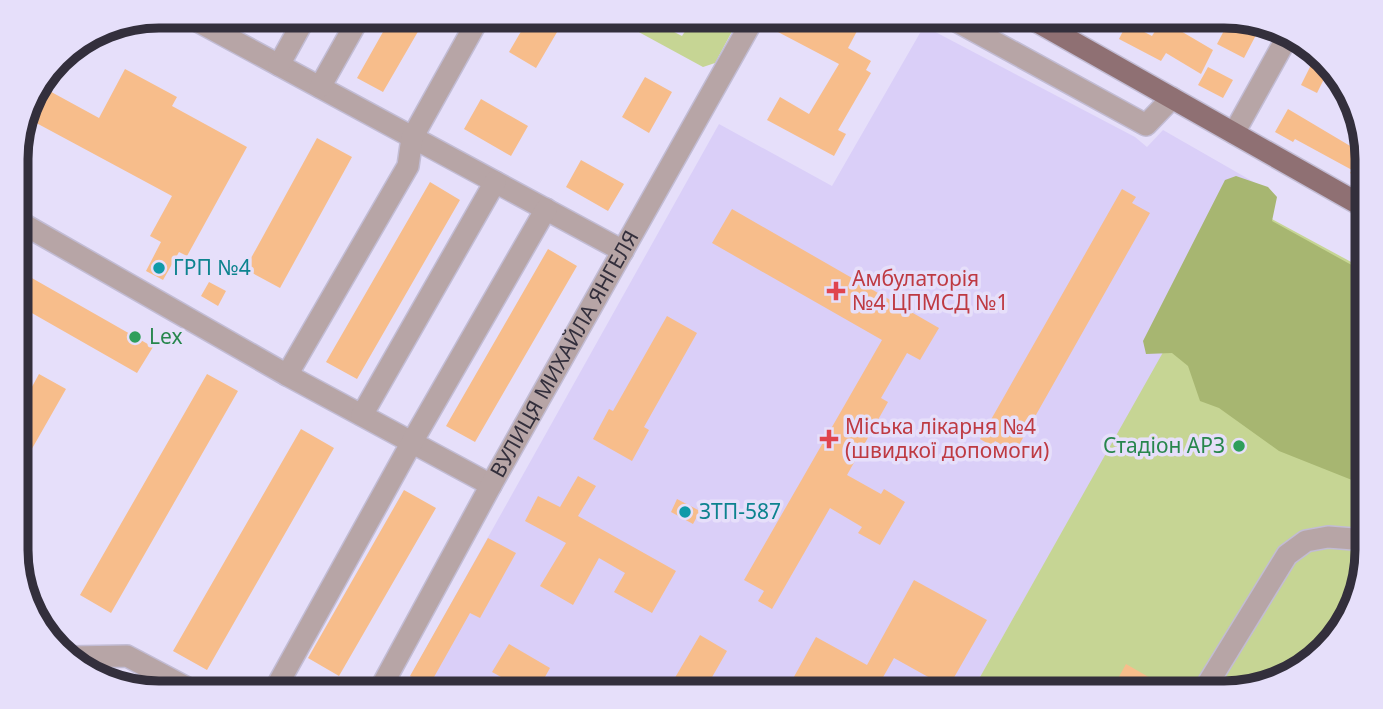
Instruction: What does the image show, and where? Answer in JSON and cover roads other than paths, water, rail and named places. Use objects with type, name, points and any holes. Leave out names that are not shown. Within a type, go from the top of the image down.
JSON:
[{"type":"main road","points":[[1050,28],[1355,202]]},
{"type":"street","points":[[213,28],[623,251]]},
{"type":"street","points":[[279,65],[299,28]]},
{"type":"street","points":[[320,87],[353,28]]},
{"type":"street","points":[[287,375],[408,166],[412,138],[473,28]]},
{"type":"street","name":"ВУЛИЦЯ МИХАЙЛА ЯНГЕЛЯ","points":[[385,681],[491,485],[748,28]]},
{"type":"street","points":[[969,28],[1146,125],[1172,98]]},
{"type":"street","points":[[1234,132],[1284,42]]},
{"type":"street","points":[[362,415],[495,182]]},
{"type":"street","points":[[281,681],[412,442],[546,209]]},
{"type":"street","points":[[28,227],[287,375],[491,485]]},
{"type":"street","points":[[1209,681],[1287,555],[1306,541],[1328,537],[1355,539]]},
{"type":"street","points":[[83,657],[127,656],[174,681]]},
{"type":"place","name":"ГРП №4","points":[[159,268]]},
{"type":"place","name":"Амбулаторія №4 ЦПМСД №1","points":[[836,291]]},
{"type":"place","name":"Lex","points":[[135,337]]},
{"type":"place","name":"Міська лікарня №4 (швидкої допомоги)","points":[[829,439]]},
{"type":"place","name":"Стадіон АРЗ","points":[[1239,446]]},
{"type":"place","name":"ЗТП-587","points":[[685,512]]}]
